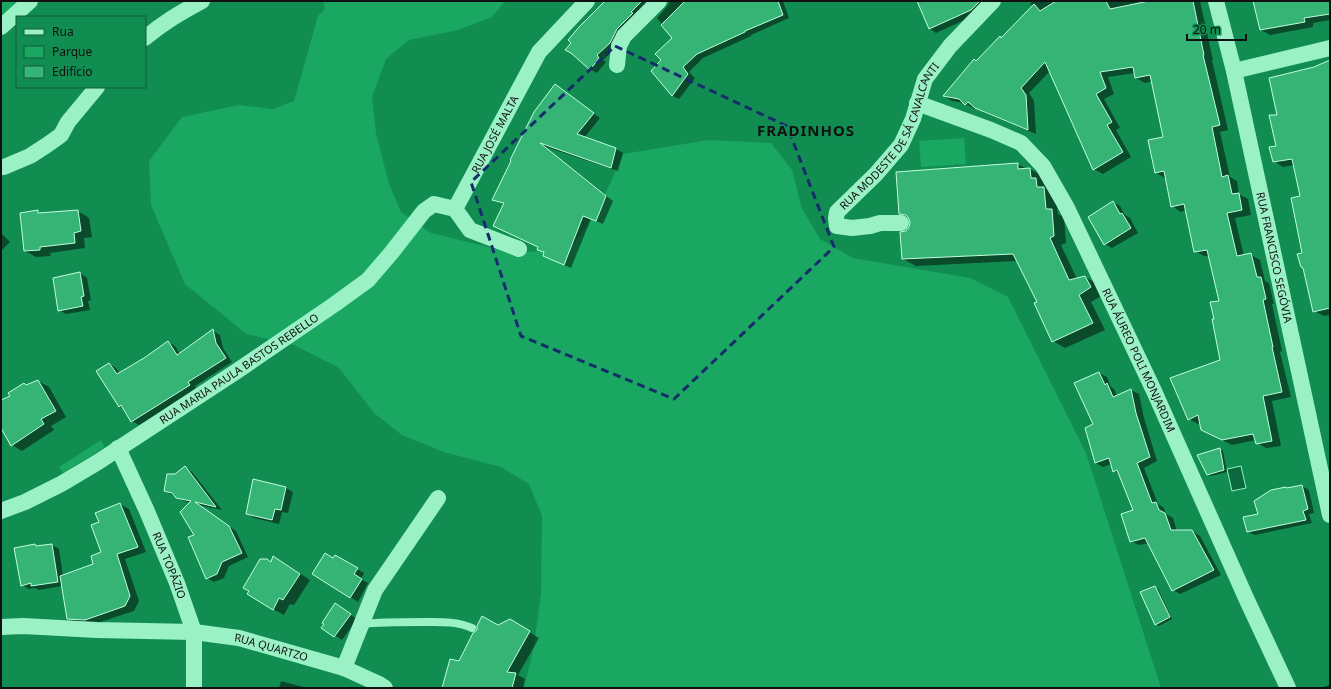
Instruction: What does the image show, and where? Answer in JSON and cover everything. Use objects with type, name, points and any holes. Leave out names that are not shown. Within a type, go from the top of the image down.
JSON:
[{"type":"street","points":[[1,27],[30,1]]},
{"type":"street","points":[[146,37],[178,13],[202,1]]},
{"type":"street","name":"RUA JOSÉ MALTA","points":[[455,209],[539,52],[587,1]]},
{"type":"street","points":[[617,65],[619,46],[624,36],[659,1]]},
{"type":"street","name":"RUA MODESTE DE SÁ CAVALCANTI","points":[[901,223],[880,223],[852,228],[837,226],[836,218],[837,212],[876,174],[901,145],[913,119],[925,79],[950,46],[993,1]]},
{"type":"street","name":"RUA FRANCISCO SEGÓVIA","points":[[1216,1],[1234,71],[1330,515]]},
{"type":"street","points":[[1234,71],[1330,48]]},
{"type":"street","points":[[4,167],[30,156],[61,135],[68,122],[96,88]]},
{"type":"street","name":"RUA ÁUREO POLI MONJARDIM","points":[[918,103],[992,130],[1021,143],[1043,166],[1067,208],[1134,348],[1288,688]]},
{"type":"street","name":"RUA MARIA PAULA BASTOS REBELLO","points":[[1,511],[25,502],[61,484],[237,371],[368,280],[424,211],[434,204],[455,209]]},
{"type":"street","points":[[455,209],[470,230],[519,249]]},
{"type":"street","name":"RUA TOPÁZIO","points":[[118,448],[177,583],[194,632],[194,688]]},
{"type":"street","points":[[385,688],[344,668],[375,590],[438,498]]},
{"type":"street","name":"RUA QUARTZO","points":[[1,627],[23,626],[97,630],[194,632],[239,638],[344,668]]},
{"type":"lane","points":[[361,624],[392,622],[446,622],[465,624],[472,628]]},
{"type":"highlighted area","points":[[615,46],[787,126],[834,247],[674,399],[521,336],[471,182]]},
{"type":"green space","points":[[1,1],[18,1],[1,17]]},
{"type":"green space","points":[[323,1],[505,1],[492,17],[458,30],[409,40],[386,59],[372,97],[376,133],[389,184],[401,212],[431,233],[513,253],[569,249],[584,230],[608,188],[623,154],[709,140],[771,143],[792,170],[802,209],[820,239],[853,258],[970,278],[1008,297],[1086,453],[1161,688],[524,688],[534,646],[541,593],[542,516],[529,484],[501,467],[444,452],[402,435],[374,413],[339,368],[294,345],[246,334],[185,284],[151,205],[149,161],[182,117],[239,105],[273,109],[294,101],[318,16],[325,9]]},
{"type":"green space","points":[[964,138],[966,164],[921,167],[919,141]]},
{"type":"green space","points":[[101,440],[105,447],[63,473],[59,467]]},
{"type":"shaded area","points":[[1241,466],[1246,488],[1232,491],[1227,469]]},
{"type":"building","points":[[605,1],[642,1],[631,12],[633,13],[617,29],[610,43],[597,55],[599,58],[590,70],[571,53],[565,50],[571,43],[568,40]]},
{"type":"building","points":[[685,1],[778,1],[783,15],[697,54],[683,67],[688,74],[672,96],[651,71],[661,60],[655,54],[672,38],[661,25]]},
{"type":"building","points":[[917,1],[980,1],[971,10],[929,29]]},
{"type":"building","points":[[1056,1],[1106,1],[1110,9],[1149,1],[1193,1],[1203,55],[1220,125],[1212,127],[1222,177],[1228,175],[1232,194],[1239,193],[1242,210],[1227,213],[1237,256],[1251,253],[1257,277],[1261,277],[1266,299],[1263,300],[1282,392],[1263,396],[1272,441],[1256,444],[1253,434],[1222,440],[1201,430],[1198,415],[1188,420],[1170,378],[1220,360],[1210,302],[1219,301],[1207,250],[1194,252],[1184,204],[1171,207],[1164,171],[1155,173],[1148,140],[1163,137],[1150,75],[1135,78],[1133,67],[1100,72],[1106,88],[1096,94],[1112,122],[1107,125],[1123,152],[1093,170],[1045,62],[1021,88],[1026,95],[1028,130],[975,108],[968,102],[965,105],[959,99],[943,96],[974,59],[976,61],[1034,4],[1040,11]]},
{"type":"building","points":[[1253,1],[1330,1],[1330,14],[1304,18],[1305,22],[1260,30]]},
{"type":"building","points":[[1330,60],[1330,308],[1313,312],[1303,268],[1301,267],[1297,254],[1302,253],[1291,198],[1300,196],[1292,159],[1273,162],[1269,147],[1276,146],[1269,115],[1277,115],[1269,78],[1314,67]]},
{"type":"building","points":[[555,84],[594,113],[577,134],[616,148],[611,168],[540,143],[606,196],[596,221],[583,216],[564,265],[543,256],[544,252],[537,250],[538,247],[493,226],[504,203],[492,200],[534,112]]},
{"type":"building","points":[[1018,163],[1018,169],[1030,168],[1031,178],[1036,178],[1037,187],[1044,187],[1046,209],[1052,209],[1054,236],[1050,238],[1069,280],[1085,276],[1091,287],[1079,295],[1093,323],[1052,342],[1034,303],[1037,302],[1013,254],[902,259],[900,232],[906,231],[910,223],[906,215],[899,214],[896,172]]},
{"type":"building","points":[[1113,201],[1120,214],[1122,213],[1131,228],[1104,245],[1088,217]]},
{"type":"building","points":[[38,210],[38,213],[78,210],[81,231],[74,233],[75,243],[40,247],[40,250],[24,251],[20,213]]},
{"type":"building","points":[[80,272],[84,296],[81,297],[83,306],[58,311],[53,278]]},
{"type":"building","points":[[213,329],[216,343],[226,358],[188,382],[190,385],[131,422],[121,405],[119,407],[96,371],[109,363],[117,374],[144,358],[168,341],[177,355]]},
{"type":"building","points":[[1099,372],[1105,385],[1107,383],[1113,397],[1131,389],[1136,413],[1150,457],[1137,463],[1152,503],[1156,502],[1159,510],[1165,513],[1171,530],[1192,530],[1214,570],[1172,591],[1145,538],[1130,542],[1121,514],[1133,510],[1117,470],[1113,472],[1109,458],[1095,463],[1085,428],[1093,424],[1074,383]]},
{"type":"building","points":[[38,380],[56,411],[41,419],[44,424],[11,446],[1,428],[1,400],[10,396],[8,393],[24,383],[26,385]]},
{"type":"building","points":[[1220,448],[1224,470],[1207,475],[1197,455]]},
{"type":"building","points":[[185,466],[216,507],[195,502],[229,526],[242,553],[222,562],[217,574],[206,579],[188,537],[194,535],[180,512],[191,501],[176,498],[172,493],[164,491],[167,474],[175,474]]},
{"type":"building","points":[[253,479],[286,487],[281,510],[275,509],[272,520],[246,514]]},
{"type":"building","points":[[1302,485],[1308,509],[1303,511],[1306,520],[1247,532],[1243,517],[1258,514],[1254,501],[1271,490]]},
{"type":"building","points":[[120,503],[138,547],[117,554],[130,596],[125,606],[85,620],[67,619],[60,576],[93,564],[91,556],[101,552],[91,525],[99,522],[95,513]]},
{"type":"building","points":[[35,544],[36,546],[52,544],[58,582],[31,586],[31,583],[21,586],[14,548]]},
{"type":"building","points":[[325,553],[333,558],[335,555],[358,568],[354,574],[362,579],[350,598],[312,574]]},
{"type":"building","points":[[273,556],[300,574],[283,600],[279,598],[273,610],[247,594],[249,591],[243,588],[260,559],[267,559],[271,562]]},
{"type":"building","points":[[1155,586],[1170,617],[1155,625],[1140,592]]},
{"type":"building","points":[[335,603],[351,614],[334,637],[321,628],[324,624],[322,623]]},
{"type":"building","points":[[482,616],[498,625],[510,619],[530,631],[507,672],[516,673],[512,688],[442,688],[450,659],[459,661],[473,633],[477,630],[477,626]]},
{"type":"district","name":"FRADINHOS","points":[[806,131]]}]
